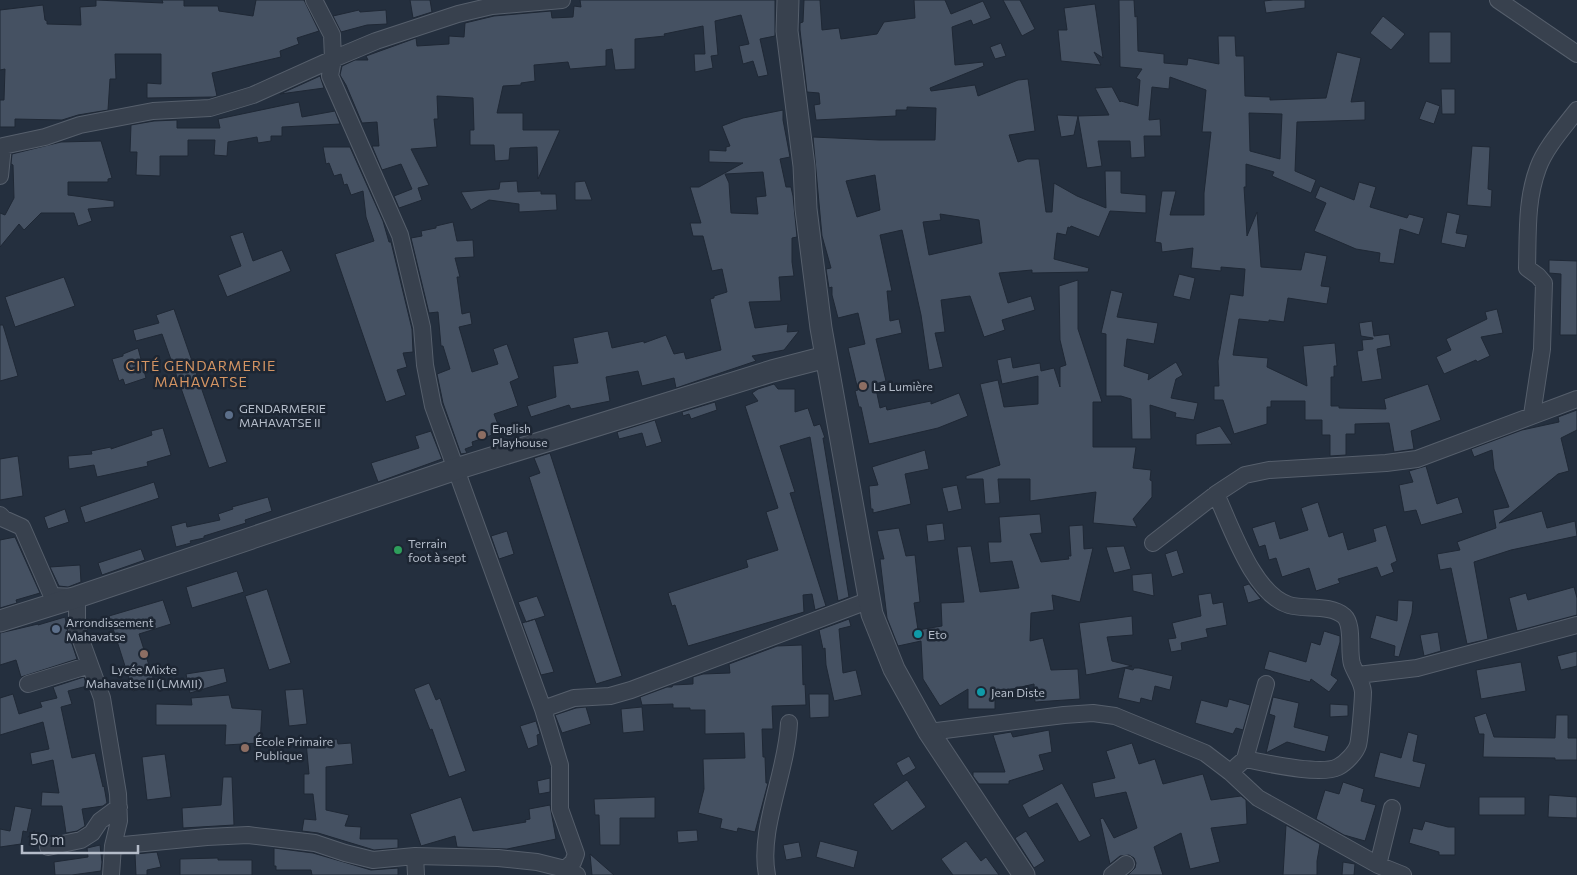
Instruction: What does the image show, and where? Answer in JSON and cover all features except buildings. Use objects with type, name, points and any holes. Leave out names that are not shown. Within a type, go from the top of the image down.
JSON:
[{"type":"street","points":[[113,846],[248,835],[315,843],[374,860],[415,856],[498,858],[537,862],[571,872],[576,854],[560,808],[560,765],[543,709],[433,406],[425,365],[422,327],[400,235],[330,76],[332,35],[314,0]]},
{"type":"street","points":[[0,176],[3,146],[44,137],[80,125],[153,111],[210,108],[253,95],[376,41],[458,14],[492,6],[562,0]]},
{"type":"street","points":[[788,0],[787,31],[804,166],[806,209],[820,320],[874,622],[894,669],[929,732],[1024,875]]},
{"type":"street","points":[[1498,0],[1577,54]]},
{"type":"street","points":[[1532,415],[1542,349],[1544,283],[1527,268],[1529,200],[1538,166],[1577,110]]},
{"type":"street","points":[[0,621],[77,597],[456,469],[772,371],[826,357]]},
{"type":"street","points":[[1153,544],[1216,494],[1245,475],[1269,470],[1386,463],[1417,459],[1577,399]]},
{"type":"street","points":[[1216,494],[1252,573],[1273,597],[1289,605],[1330,609],[1344,616],[1349,624],[1352,664],[1363,691],[1358,744],[1352,755],[1338,767],[1316,770],[1245,759]]},
{"type":"street","points":[[0,515],[4,519],[22,527],[52,596],[77,597]]},
{"type":"street","points":[[77,597],[77,629],[102,698],[118,794],[119,821],[113,846],[111,875]]},
{"type":"street","points":[[543,709],[574,698],[610,696],[630,690],[870,600]]},
{"type":"street","points":[[1358,675],[1417,668],[1577,625]]},
{"type":"street","points":[[28,684],[90,665]]},
{"type":"street","points":[[1230,772],[1245,759],[1266,684]]},
{"type":"street","points":[[929,732],[1064,715],[1093,713],[1115,716],[1205,754],[1230,772],[1258,798],[1378,865],[1403,875]]},
{"type":"street","points":[[767,875],[765,841],[788,743],[789,723]]},
{"type":"street","points":[[48,847],[81,840],[92,833],[100,821],[119,807]]},
{"type":"street","points":[[1378,865],[1392,808]]},
{"type":"street","points":[[415,856],[416,875]]},
{"type":"street","points":[[1112,875],[1126,864]]},
{"type":"place","name":"La Lumière","points":[[863,386]]},
{"type":"place","name":"GENDARMERIE MAHAVATSE II","points":[[229,415]]},
{"type":"place","name":"English Playhouse","points":[[482,435]]},
{"type":"place","name":"Terrain foot à sept","points":[[398,550]]},
{"type":"place","name":"Arrondissement Mahavatse","points":[[56,629]]},
{"type":"place","name":"Eto","points":[[918,634]]},
{"type":"place","name":"Lycée Mixte Mahavatse II (LMMII)","points":[[144,654]]},
{"type":"place","name":"Jean Diste","points":[[981,692]]},
{"type":"place","name":"École Primaire Publique","points":[[245,748]]},
{"type":"district","name":"CITÉ GENDARMERIE MAHAVATSE","points":[[201,374]]}]
